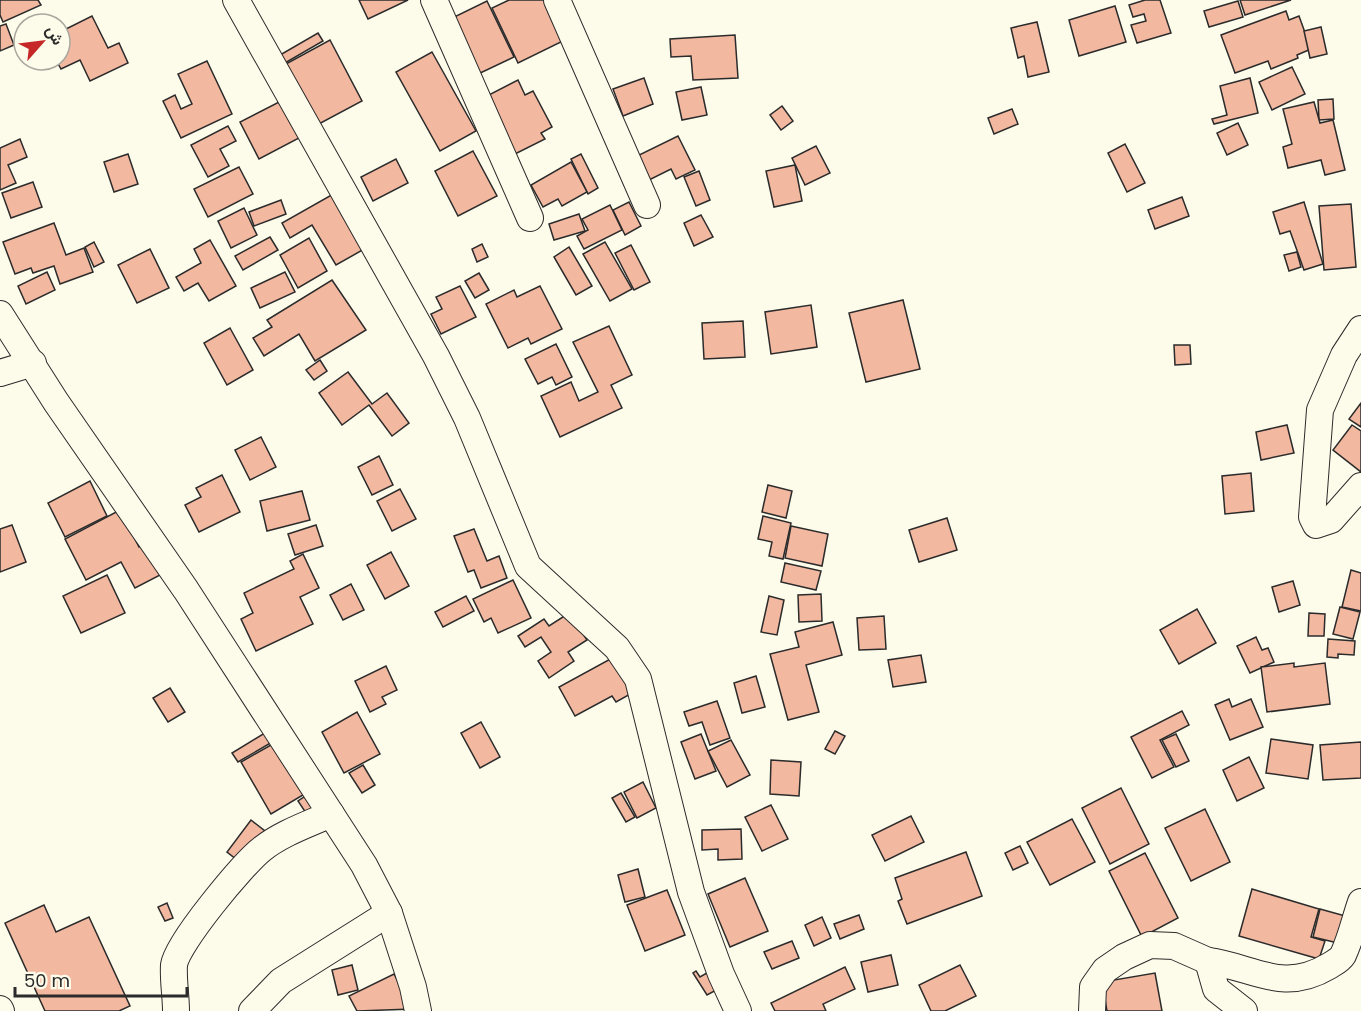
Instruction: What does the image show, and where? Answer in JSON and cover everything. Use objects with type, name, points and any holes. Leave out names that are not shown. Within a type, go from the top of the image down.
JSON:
[{"type":"street","points":[[236,0],[436,356],[467,418],[528,566],[617,648],[638,679],[691,892],[738,1011]]},
{"type":"street","points":[[434,0],[530,218]]},
{"type":"street","points":[[557,0],[646,206]]},
{"type":"street","points":[[0,314],[56,402],[186,590],[364,865],[389,913],[413,987],[418,1011]]},
{"type":"street","points":[[1361,329],[1344,355],[1320,410],[1312,517],[1316,525],[1331,520],[1361,486]]},
{"type":"street","points":[[0,374],[33,363]]},
{"type":"street","points":[[176,1011],[174,963],[192,930],[238,873],[262,849],[332,814]]},
{"type":"street","points":[[1092,1011],[1093,987],[1105,970],[1124,957],[1150,945],[1174,946],[1208,961],[1227,963],[1265,977],[1296,978],[1319,971],[1342,957],[1361,902]]},
{"type":"street","points":[[252,1011],[281,981],[389,913]]},
{"type":"street","points":[[1208,961],[1216,988],[1244,1011]]},
{"type":"building","points":[[0,0],[38,0],[41,5],[25,12],[12,12],[12,18],[3,22],[0,15]]},
{"type":"building","points":[[359,0],[408,0],[368,19]]},
{"type":"building","points":[[509,0],[545,0],[565,40],[518,63],[492,8]]},
{"type":"building","points":[[1145,0],[1160,0],[1171,33],[1137,43],[1131,25],[1146,21],[1144,14],[1133,17],[1129,5]]},
{"type":"building","points":[[1240,0],[1291,0],[1245,15]]},
{"type":"building","points":[[487,1],[514,57],[474,76],[446,21]]},
{"type":"building","points":[[1238,1],[1243,17],[1209,27],[1204,11]]},
{"type":"building","points":[[1115,6],[1126,42],[1079,56],[1069,20]]},
{"type":"building","points":[[1286,11],[1289,20],[1299,16],[1311,49],[1297,55],[1298,58],[1271,69],[1268,61],[1235,73],[1221,35]]},
{"type":"building","points":[[92,16],[108,48],[119,43],[128,63],[90,81],[80,60],[72,64],[72,26]]},
{"type":"building","points":[[1037,22],[1049,72],[1028,77],[1024,56],[1018,58],[1011,28]]},
{"type":"building","points":[[6,24],[12,46],[0,51],[0,26]]},
{"type":"building","points":[[1321,27],[1327,54],[1310,58],[1304,31]]},
{"type":"building","points":[[318,33],[323,41],[285,63],[280,55]]},
{"type":"building","points":[[735,35],[738,78],[693,80],[691,56],[671,57],[670,39]]},
{"type":"building","points":[[330,40],[362,101],[317,125],[284,65]]},
{"type":"building","points":[[432,52],[476,131],[440,151],[396,72]]},
{"type":"building","points":[[207,61],[232,114],[181,138],[163,101],[175,95],[181,109],[192,104],[178,74]]},
{"type":"building","points":[[1292,67],[1305,94],[1272,110],[1259,82]]},
{"type":"building","points":[[644,78],[653,104],[623,116],[613,89]]},
{"type":"building","points":[[1250,78],[1258,113],[1214,124],[1212,119],[1227,115],[1220,86]]},
{"type":"building","points":[[518,80],[525,95],[533,91],[552,127],[541,133],[545,139],[511,156],[481,99]]},
{"type":"building","points":[[701,87],[707,115],[682,120],[676,92]]},
{"type":"building","points":[[1333,99],[1334,119],[1319,120],[1318,100]]},
{"type":"building","points":[[281,101],[299,138],[259,159],[240,122]]},
{"type":"building","points":[[1314,102],[1320,123],[1333,120],[1345,170],[1325,175],[1321,160],[1288,168],[1283,147],[1292,144],[1283,109]]},
{"type":"building","points":[[782,106],[793,121],[781,130],[770,115]]},
{"type":"building","points":[[1012,109],[1018,124],[994,134],[988,118]]},
{"type":"building","points":[[1238,123],[1248,145],[1227,155],[1217,133]]},
{"type":"building","points":[[228,126],[236,141],[220,149],[229,166],[208,177],[191,145]]},
{"type":"building","points":[[678,136],[695,170],[676,179],[671,169],[647,181],[635,157]]},
{"type":"building","points":[[20,139],[27,157],[8,165],[16,183],[0,190],[0,148]]},
{"type":"building","points":[[1125,144],[1145,183],[1127,192],[1108,153]]},
{"type":"building","points":[[816,146],[830,173],[805,185],[792,158]]},
{"type":"building","points":[[473,151],[497,196],[458,216],[435,171]]},
{"type":"building","points":[[128,154],[138,184],[114,192],[104,162]]},
{"type":"building","points":[[581,154],[598,188],[588,194],[571,159]]},
{"type":"building","points":[[396,159],[408,183],[373,201],[361,177]]},
{"type":"building","points":[[571,162],[587,192],[562,206],[558,199],[543,207],[531,185]]},
{"type":"building","points":[[795,165],[802,201],[774,207],[766,171]]},
{"type":"building","points":[[239,167],[253,194],[208,217],[194,189]]},
{"type":"building","points":[[699,171],[710,200],[696,206],[684,177]]},
{"type":"building","points":[[33,182],[42,207],[11,218],[2,193]]},
{"type":"building","points":[[335,193],[366,248],[336,265],[312,225],[290,238],[282,223]]},
{"type":"building","points":[[1182,197],[1189,216],[1155,229],[1148,210]]},
{"type":"building","points":[[281,200],[286,214],[254,226],[249,212]]},
{"type":"building","points":[[629,202],[641,226],[625,235],[613,210]]},
{"type":"building","points":[[1304,202],[1323,264],[1304,270],[1290,231],[1280,234],[1273,212]]},
{"type":"building","points":[[1351,204],[1356,267],[1324,270],[1319,206]]},
{"type":"building","points":[[610,205],[622,230],[584,249],[577,236],[588,230],[582,219]]},
{"type":"building","points":[[244,208],[257,235],[231,248],[218,221]]},
{"type":"building","points":[[579,214],[585,231],[554,240],[549,224]]},
{"type":"building","points":[[701,215],[713,237],[694,246],[684,223]]},
{"type":"building","points":[[54,223],[66,255],[84,248],[93,272],[60,284],[54,266],[33,273],[31,268],[15,274],[3,242]]},
{"type":"building","points":[[270,237],[278,250],[243,270],[235,256]]},
{"type":"building","points":[[309,238],[327,271],[298,288],[280,255]]},
{"type":"building","points":[[210,240],[236,286],[209,301],[198,283],[184,291],[176,277],[201,263],[194,249]]},
{"type":"building","points":[[94,242],[104,262],[94,267],[85,247]]},
{"type":"building","points":[[605,242],[632,289],[610,301],[583,254]]},
{"type":"building","points":[[482,244],[488,257],[477,262],[472,249]]},
{"type":"building","points":[[631,245],[650,282],[634,290],[615,253]]},
{"type":"building","points":[[569,247],[592,286],[576,295],[554,257]]},
{"type":"building","points":[[150,249],[169,288],[137,303],[118,265]]},
{"type":"building","points":[[1297,252],[1301,267],[1289,271],[1284,255]]},
{"type":"building","points":[[47,272],[55,290],[26,304],[18,286]]},
{"type":"building","points":[[285,272],[295,292],[260,308],[251,288]]},
{"type":"building","points":[[479,273],[489,290],[475,298],[465,281]]},
{"type":"building","points":[[332,280],[366,330],[315,361],[299,334],[264,356],[253,338],[272,327],[267,320]]},
{"type":"building","points":[[460,286],[476,317],[441,334],[431,314],[442,309],[436,297]]},
{"type":"building","points":[[540,286],[562,329],[531,344],[528,338],[508,348],[486,304],[514,290],[517,297]]},
{"type":"building","points":[[903,300],[920,369],[866,382],[849,313]]},
{"type":"building","points":[[811,305],[817,347],[771,354],[765,312]]},
{"type":"building","points":[[743,321],[745,357],[704,359],[702,323]]},
{"type":"building","points":[[609,326],[632,375],[611,385],[622,408],[560,437],[541,396],[571,382],[579,401],[598,392],[573,342]]},
{"type":"building","points":[[230,328],[253,370],[227,385],[204,343]]},
{"type":"building","points":[[556,344],[572,377],[556,385],[552,377],[538,384],[525,359]]},
{"type":"building","points":[[1174,345],[1190,345],[1191,364],[1175,365]]},
{"type":"building","points":[[320,360],[327,371],[314,380],[306,370]]},
{"type":"building","points":[[348,372],[372,404],[387,393],[409,423],[392,436],[369,405],[342,425],[319,393]]},
{"type":"building","points":[[1361,403],[1361,427],[1349,419]]},
{"type":"building","points":[[1287,425],[1294,453],[1261,460],[1256,432]]},
{"type":"building","points":[[1352,425],[1361,431],[1361,472],[1333,450]]},
{"type":"building","points":[[261,437],[276,467],[250,480],[235,450]]},
{"type":"building","points":[[379,456],[393,485],[372,495],[358,467]]},
{"type":"building","points":[[1251,473],[1254,511],[1225,514],[1222,476]]},
{"type":"building","points":[[222,475],[240,512],[199,532],[185,505],[201,497],[196,488]]},
{"type":"building","points":[[90,481],[107,516],[65,537],[48,503]]},
{"type":"building","points":[[768,485],[792,491],[786,518],[762,512]]},
{"type":"building","points":[[400,489],[416,519],[392,531],[377,501]]},
{"type":"building","points":[[302,491],[310,520],[267,531],[260,501]]},
{"type":"building","points":[[120,510],[139,547],[148,542],[164,573],[135,588],[121,562],[86,580],[65,539]]},
{"type":"building","points":[[763,516],[791,523],[783,559],[769,556],[772,542],[758,539]]},
{"type":"building","points":[[947,518],[957,550],[919,562],[909,530]]},
{"type":"building","points":[[12,525],[26,562],[0,572],[0,529]]},
{"type":"building","points":[[316,525],[323,546],[295,555],[288,534]]},
{"type":"building","points":[[791,526],[828,534],[822,566],[785,558]]},
{"type":"building","points":[[474,529],[487,561],[499,556],[507,578],[481,588],[474,570],[468,572],[454,536]]},
{"type":"building","points":[[391,552],[409,586],[385,599],[367,565]]},
{"type":"building","points":[[303,554],[319,588],[300,597],[313,624],[256,651],[241,619],[253,613],[244,593],[294,569],[290,561]]},
{"type":"building","points":[[785,563],[821,571],[816,590],[781,582]]},
{"type":"building","points":[[1351,570],[1361,573],[1361,611],[1342,607]]},
{"type":"building","points":[[107,575],[125,613],[81,633],[63,596]]},
{"type":"building","points":[[513,580],[531,618],[498,633],[491,618],[484,622],[473,599]]},
{"type":"building","points":[[1293,581],[1300,605],[1279,612],[1272,587]]},
{"type":"building","points":[[351,584],[364,610],[343,620],[330,595]]},
{"type":"building","points":[[821,594],[822,621],[799,622],[798,595]]},
{"type":"building","points":[[466,596],[474,611],[443,627],[435,612]]},
{"type":"building","points":[[769,596],[784,600],[777,635],[761,632]]},
{"type":"building","points":[[1340,607],[1360,612],[1353,639],[1333,634]]},
{"type":"building","points":[[1197,609],[1216,643],[1179,664],[1160,630]]},
{"type":"building","points":[[569,613],[587,640],[568,652],[574,661],[549,678],[538,661],[551,652],[541,637],[525,647],[518,636],[544,619],[549,626]]},
{"type":"building","points":[[1309,613],[1325,614],[1324,636],[1308,636]]},
{"type":"building","points":[[884,616],[886,649],[859,650],[857,618]]},
{"type":"building","points":[[833,622],[842,655],[806,665],[819,712],[788,720],[770,654],[799,647],[795,632]]},
{"type":"building","points":[[1256,637],[1262,650],[1268,648],[1274,662],[1250,673],[1237,646]]},
{"type":"building","points":[[1328,639],[1355,641],[1354,655],[1338,654],[1338,658],[1327,657]]},
{"type":"building","points":[[921,655],[926,682],[893,687],[888,660]]},
{"type":"building","points":[[614,657],[634,692],[616,702],[612,696],[575,716],[559,687]]},
{"type":"building","points":[[1294,663],[1294,667],[1325,663],[1330,704],[1267,712],[1261,667]]},
{"type":"building","points":[[386,666],[397,690],[382,697],[386,704],[370,712],[355,681]]},
{"type":"building","points":[[756,676],[765,707],[742,713],[734,683]]},
{"type":"building","points":[[170,688],[185,712],[168,722],[153,698]]},
{"type":"building","points":[[1229,699],[1232,707],[1251,699],[1263,727],[1230,740],[1215,705]]},
{"type":"building","points":[[717,701],[730,738],[710,745],[702,722],[689,726],[684,712]]},
{"type":"building","points":[[1182,711],[1189,725],[1160,740],[1174,767],[1152,778],[1131,737]]},
{"type":"building","points":[[357,712],[380,754],[344,773],[322,732]]},
{"type":"building","points":[[481,722],[500,757],[480,768],[461,733]]},
{"type":"building","points":[[268,731],[274,741],[238,762],[232,753]]},
{"type":"building","points":[[835,731],[845,736],[835,754],[825,749]]},
{"type":"building","points":[[701,734],[716,771],[695,779],[681,742]]},
{"type":"building","points":[[1176,734],[1189,761],[1176,767],[1162,740]]},
{"type":"building","points":[[1271,739],[1313,745],[1308,779],[1266,773]]},
{"type":"building","points":[[731,740],[750,775],[727,787],[708,751]]},
{"type":"building","points":[[278,741],[308,792],[271,814],[241,762]]},
{"type":"building","points":[[1361,742],[1361,778],[1323,780],[1320,745]]},
{"type":"building","points":[[1249,757],[1264,788],[1237,801],[1223,770]]},
{"type":"building","points":[[771,760],[801,762],[799,796],[770,794]]},
{"type":"building","points":[[363,765],[375,785],[362,793],[349,773]]},
{"type":"building","points":[[643,782],[656,808],[637,818],[624,792]]},
{"type":"building","points":[[1121,788],[1149,844],[1110,864],[1082,808]]},
{"type":"building","points":[[313,791],[323,806],[308,816],[298,801]]},
{"type":"building","points":[[621,793],[635,817],[626,822],[612,798]]},
{"type":"building","points":[[771,805],[788,839],[762,851],[745,817]]},
{"type":"building","points":[[1205,809],[1230,862],[1191,881],[1165,828]]},
{"type":"building","points":[[911,816],[924,842],[885,861],[872,835]]},
{"type":"building","points":[[1072,819],[1095,862],[1050,885],[1027,842]]},
{"type":"building","points":[[251,820],[265,831],[241,863],[227,852]]},
{"type":"building","points":[[741,829],[742,859],[718,860],[718,849],[702,850],[702,830]]},
{"type":"building","points":[[1020,846],[1028,863],[1013,870],[1005,853]]},
{"type":"building","points":[[966,852],[982,896],[907,924],[898,901],[902,899],[895,878]]},
{"type":"building","points":[[1145,853],[1178,918],[1142,937],[1109,871]]},
{"type":"building","points":[[638,869],[645,897],[625,902],[618,875]]},
{"type":"building","points":[[745,878],[768,931],[730,947],[708,894]]},
{"type":"building","points":[[1252,889],[1319,909],[1311,937],[1325,941],[1319,959],[1239,936]]},
{"type":"building","points":[[667,890],[685,935],[645,951],[627,905]]},
{"type":"building","points":[[167,903],[173,918],[165,921],[158,907]]},
{"type":"building","points":[[44,905],[56,932],[89,917],[130,1006],[119,1011],[45,1011],[5,923]]},
{"type":"building","points":[[1320,909],[1349,917],[1342,944],[1313,937]]},
{"type":"building","points":[[859,915],[864,929],[840,939],[834,924]]},
{"type":"building","points":[[822,917],[831,938],[814,946],[805,925]]},
{"type":"building","points":[[792,941],[799,958],[772,969],[764,952]]},
{"type":"building","points":[[891,955],[898,985],[868,992],[861,962]]},
{"type":"building","points":[[352,965],[358,990],[338,995],[332,970]]},
{"type":"building","points":[[960,965],[976,996],[945,1011],[931,1011],[919,985]]},
{"type":"building","points":[[845,967],[855,989],[823,1004],[826,1011],[775,1011],[771,1003]]},
{"type":"building","points":[[712,970],[722,987],[707,995],[693,973],[696,971],[700,977]]},
{"type":"building","points":[[1155,973],[1162,1011],[1107,1011],[1102,982]]},
{"type":"building","points":[[394,974],[412,1009],[357,1011],[349,996]]}]
